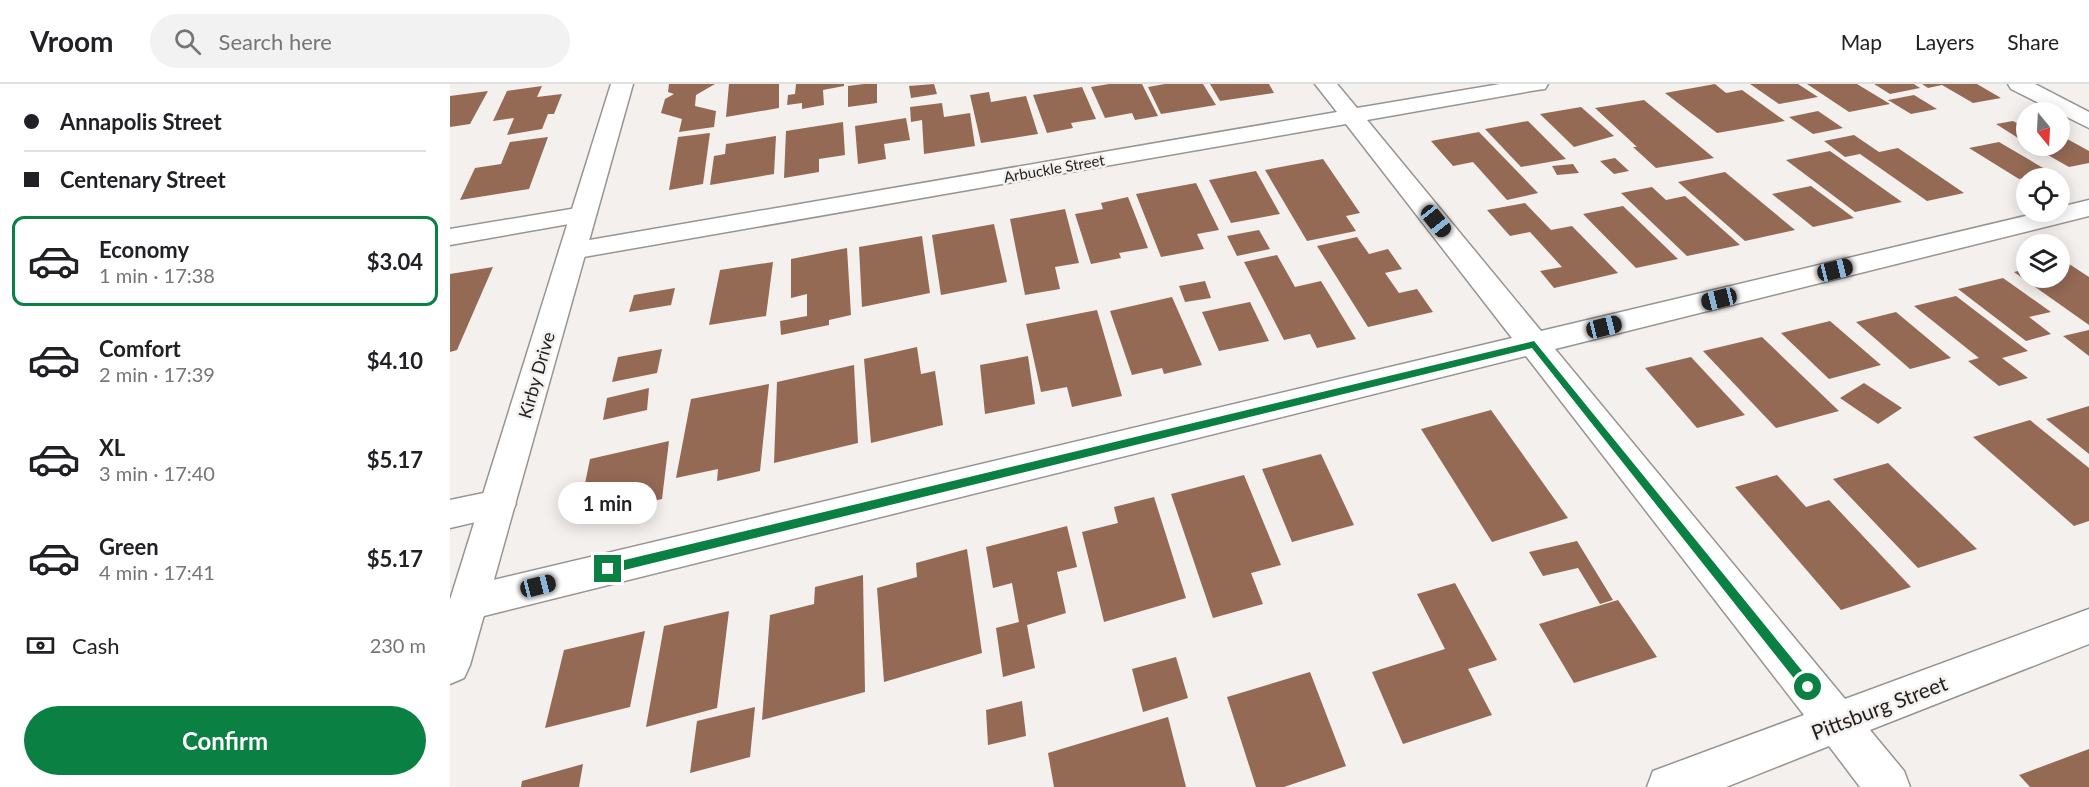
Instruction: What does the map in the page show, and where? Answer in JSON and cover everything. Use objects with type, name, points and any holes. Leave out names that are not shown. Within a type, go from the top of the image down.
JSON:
[{"type":"street","name":"Kirby Drive","points":[[450,665],[622,84]]},
{"type":"street","points":[[1326,84],[1888,787]]},
{"type":"street","name":"Arbuckle Street","points":[[572,251],[1537,84]]},
{"type":"street","points":[[2019,84],[2089,121]]},
{"type":"street","points":[[468,603],[2089,208]]},
{"type":"street","points":[[450,237],[583,215]]},
{"type":"street","points":[[450,514],[498,504]]},
{"type":"street","name":"Pittsburg Street","points":[[1669,787],[2089,626]]},
{"type":"building","points":[[669,84],[715,84],[696,95],[695,106],[716,111],[714,127],[679,132],[682,119],[661,113],[665,99],[674,94],[668,92]]},
{"type":"building","points":[[729,84],[779,84],[779,108],[726,117]]},
{"type":"building","points":[[796,84],[844,84],[844,86],[823,90],[824,105],[802,109],[802,103],[787,105],[788,95],[795,94]]},
{"type":"building","points":[[877,84],[877,103],[848,107],[848,86]]},
{"type":"building","points":[[934,84],[937,94],[911,98],[909,86]]},
{"type":"building","points":[[1109,84],[1142,84],[1158,116],[1135,120],[1132,113],[1105,118],[1091,87]]},
{"type":"building","points":[[1165,84],[1203,84],[1216,105],[1161,114],[1148,87]]},
{"type":"building","points":[[1210,84],[1269,84],[1274,93],[1220,101]]},
{"type":"building","points":[[1715,84],[1726,93],[1742,90],[1785,121],[1717,133],[1665,93]]},
{"type":"building","points":[[1750,84],[1798,84],[1818,97],[1779,104]]},
{"type":"building","points":[[1807,84],[1857,84],[1890,104],[1849,112]]},
{"type":"building","points":[[1874,84],[1914,84],[1920,88],[1890,94]]},
{"type":"building","points":[[1922,84],[1977,84],[2001,98],[1973,103],[1942,85],[1928,88]]},
{"type":"building","points":[[542,86],[537,97],[562,94],[554,114],[548,114],[542,129],[507,135],[514,118],[493,121],[507,91]]},
{"type":"building","points":[[1082,87],[1096,119],[1071,123],[1073,128],[1047,133],[1033,95]]},
{"type":"building","points":[[488,91],[470,124],[450,127],[450,96]]},
{"type":"building","points":[[989,92],[991,102],[1026,96],[1038,134],[981,143],[970,95]]},
{"type":"building","points":[[1914,95],[1937,109],[1911,114],[1888,100]]},
{"type":"building","points":[[1644,100],[1714,158],[1656,168],[1595,108]]},
{"type":"building","points":[[942,103],[944,117],[970,113],[975,146],[924,154],[922,120],[911,122],[910,107]]},
{"type":"building","points":[[1581,107],[1614,136],[1574,147],[1540,114]]},
{"type":"building","points":[[1818,111],[1843,128],[1813,134],[1789,117]]},
{"type":"building","points":[[906,118],[910,140],[884,144],[886,159],[858,164],[855,126]]},
{"type":"building","points":[[1528,121],[1566,159],[1521,167],[1485,129]]},
{"type":"building","points":[[2013,121],[2016,123],[2016,137],[1996,124]]},
{"type":"building","points":[[843,122],[845,155],[819,159],[819,172],[784,178],[786,131]]},
{"type":"building","points":[[1479,132],[1538,193],[1507,200],[1473,162],[1453,166],[1431,141]]},
{"type":"building","points":[[710,133],[703,184],[669,190],[678,137]]},
{"type":"building","points":[[1854,135],[1879,152],[1898,148],[1964,193],[1927,201],[1860,154],[1845,157],[1824,141]]},
{"type":"building","points":[[776,136],[774,174],[710,185],[714,156],[725,154],[726,144]]},
{"type":"building","points":[[548,137],[529,189],[460,200],[475,168],[501,164],[510,142]]},
{"type":"building","points":[[2070,141],[2089,151],[2089,163],[2069,167],[2050,156],[2070,156]]},
{"type":"building","points":[[1999,142],[2016,152],[2016,156],[2023,156],[2043,168],[2016,168],[2016,177],[1969,148]]},
{"type":"building","points":[[1830,151],[1902,202],[1855,212],[1786,160]]},
{"type":"building","points":[[1615,158],[1629,171],[1614,174],[1600,161]]},
{"type":"building","points":[[1323,159],[1360,213],[1346,216],[1356,231],[1307,241],[1265,170]]},
{"type":"building","points":[[1573,164],[1579,173],[1557,175],[1552,166]]},
{"type":"building","points":[[1256,171],[1280,214],[1231,223],[1209,180]]},
{"type":"building","points":[[1725,172],[1795,230],[1745,241],[1678,182]]},
{"type":"building","points":[[1196,183],[1219,230],[1197,234],[1204,249],[1161,257],[1136,194]]},
{"type":"building","points":[[1811,186],[1854,218],[1813,227],[1772,194]]},
{"type":"building","points":[[1652,187],[1666,200],[1685,196],[1740,245],[1687,256],[1621,193]]},
{"type":"building","points":[[1128,197],[1148,248],[1119,253],[1121,258],[1091,264],[1075,214],[1103,209],[1101,203]]},
{"type":"building","points":[[1525,203],[1551,230],[1572,226],[1618,273],[1554,288],[1540,271],[1562,267],[1530,232],[1510,236],[1487,210]]},
{"type":"building","points":[[1623,206],[1678,259],[1636,268],[1583,214]]},
{"type":"building","points":[[1065,209],[1079,263],[1055,267],[1060,289],[1025,295],[1010,219]]},
{"type":"building","points":[[994,224],[1007,282],[941,295],[932,235]]},
{"type":"building","points":[[1259,230],[1270,249],[1237,256],[1227,236]]},
{"type":"building","points":[[922,236],[930,293],[862,307],[859,247]]},
{"type":"building","points":[[1357,237],[1369,254],[1388,249],[1402,269],[1385,273],[1399,293],[1417,289],[1433,312],[1368,327],[1317,246]]},
{"type":"building","points":[[847,248],[851,315],[829,320],[829,325],[781,335],[780,321],[807,316],[807,294],[791,298],[791,259]]},
{"type":"building","points":[[1277,255],[1295,287],[1321,281],[1356,339],[1317,348],[1310,334],[1284,340],[1244,262]]},
{"type":"building","points":[[773,262],[766,316],[709,325],[720,270]]},
{"type":"building","points":[[2070,265],[2089,277],[2089,325],[2037,288],[2070,288]]},
{"type":"building","points":[[493,267],[457,350],[450,352],[450,274]]},
{"type":"building","points":[[2003,278],[2051,312],[2029,317],[2051,334],[2026,341],[1958,289]]},
{"type":"building","points":[[1205,281],[1211,298],[1185,302],[1179,286]]},
{"type":"building","points":[[675,288],[671,305],[629,312],[634,295]]},
{"type":"building","points":[[1956,296],[2028,351],[2002,358],[2028,378],[1999,386],[1968,361],[1979,358],[1914,306]]},
{"type":"building","points":[[1172,297],[1202,365],[1164,374],[1162,368],[1132,375],[1110,311]]},
{"type":"building","points":[[1250,302],[1269,341],[1219,351],[1202,312]]},
{"type":"building","points":[[1097,310],[1122,396],[1072,407],[1067,387],[1041,392],[1026,324]]},
{"type":"building","points":[[1896,312],[1951,358],[1910,369],[1856,322]]},
{"type":"building","points":[[1830,321],[1881,365],[1829,379],[1781,333]]},
{"type":"building","points":[[2089,330],[2089,356],[2063,336]]},
{"type":"building","points":[[1762,337],[1839,411],[1776,428],[1703,351]]},
{"type":"building","points":[[917,347],[921,374],[935,371],[943,425],[871,443],[864,359]]},
{"type":"building","points":[[662,349],[657,373],[612,382],[618,357]]},
{"type":"building","points":[[1028,356],[1035,404],[985,414],[980,365]]},
{"type":"building","points":[[1691,357],[1745,415],[1697,428],[1645,368]]},
{"type":"building","points":[[854,365],[858,443],[774,463],[777,382]]},
{"type":"building","points":[[1864,383],[1902,408],[1878,424],[1840,398]]},
{"type":"building","points":[[769,384],[760,471],[717,481],[718,469],[676,478],[691,399]]},
{"type":"building","points":[[649,388],[647,410],[603,420],[607,398]]},
{"type":"building","points":[[2089,406],[2089,454],[2046,419]]},
{"type":"building","points":[[1491,410],[1568,518],[1492,542],[1421,429]]},
{"type":"building","points":[[2030,420],[2089,468],[2089,521],[2074,526],[1973,437]]},
{"type":"building","points":[[669,441],[662,499],[578,518],[590,459]]},
{"type":"building","points":[[1321,454],[1354,525],[1292,542],[1262,469]]},
{"type":"building","points":[[1888,463],[1977,549],[1918,568],[1833,479]]},
{"type":"building","points":[[1244,475],[1281,565],[1251,573],[1263,604],[1213,618],[1171,494]]},
{"type":"building","points":[[1777,475],[1806,507],[1829,500],[1911,587],[1841,610],[1735,487]]},
{"type":"building","points":[[1154,497],[1186,598],[1104,622],[1082,532],[1118,523],[1114,507]]},
{"type":"building","points":[[1067,526],[1077,567],[1057,572],[1066,613],[1027,625],[1035,668],[1003,677],[996,628],[1019,622],[1012,583],[993,588],[986,547]]},
{"type":"building","points":[[1577,541],[1613,600],[1600,604],[1578,568],[1543,576],[1529,552]]},
{"type":"building","points":[[967,549],[982,653],[884,682],[877,588],[917,577],[916,563]]},
{"type":"building","points":[[863,575],[865,692],[762,720],[770,615],[814,604],[815,587]]},
{"type":"building","points":[[1455,583],[1497,660],[1468,669],[1492,715],[1403,744],[1372,672],[1445,649],[1417,594]]},
{"type":"building","points":[[1618,600],[1657,657],[1574,683],[1539,624]]},
{"type":"building","points":[[729,611],[717,708],[646,727],[664,626]]},
{"type":"building","points":[[645,631],[630,707],[545,728],[564,650]]},
{"type":"building","points":[[1176,657],[1188,698],[1143,712],[1132,669]]},
{"type":"building","points":[[1310,672],[1346,766],[1284,787],[1256,787],[1227,697]]},
{"type":"building","points":[[1022,701],[1026,736],[988,745],[986,710]]},
{"type":"building","points":[[755,707],[750,757],[690,773],[697,721]]},
{"type":"building","points":[[1168,717],[1186,787],[1054,787],[1048,753]]},
{"type":"building","points":[[2089,749],[2089,787],[2030,787],[2019,775]]},
{"type":"building","points":[[583,764],[579,787],[521,787],[522,781]]},
{"type":"route","points":[[608,569],[1534,344],[1808,687]]}]
